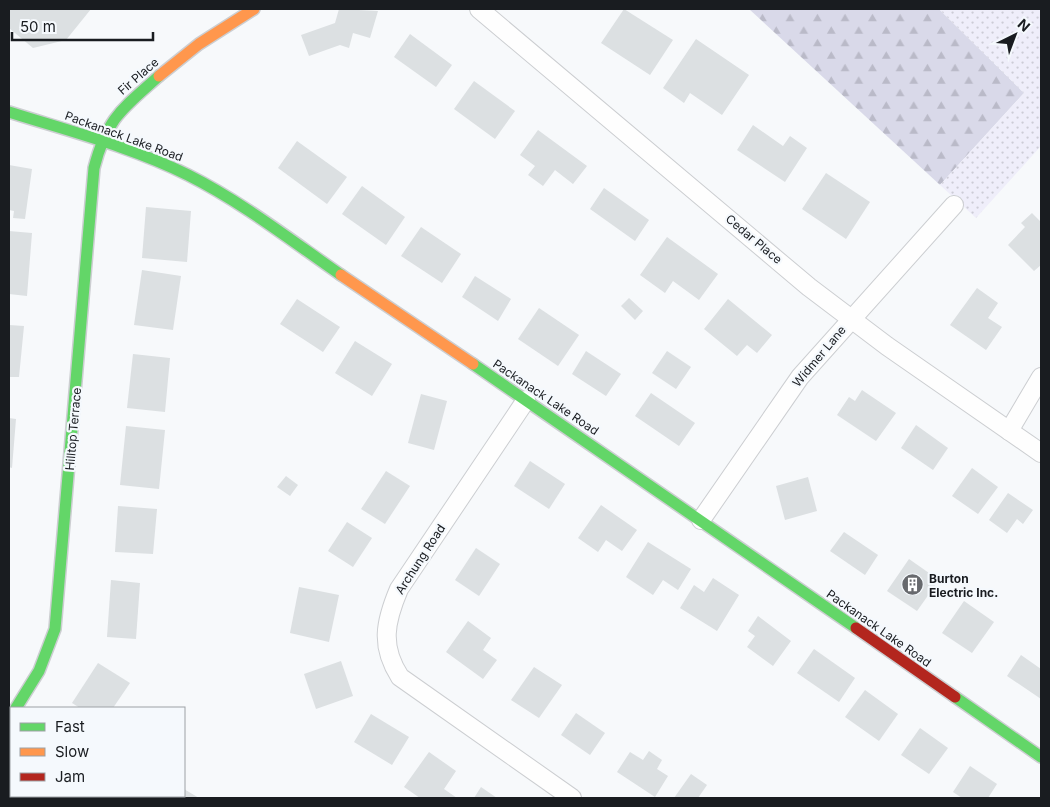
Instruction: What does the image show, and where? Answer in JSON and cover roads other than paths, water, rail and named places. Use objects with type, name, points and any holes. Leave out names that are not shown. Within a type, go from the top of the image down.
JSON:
[{"type":"street","name":"Fir Place","points":[[101,141],[118,112],[166,70],[199,44],[254,9]]},
{"type":"street","name":"Cedar Place","points":[[479,9],[809,286],[887,346],[1041,453]]},
{"type":"street","name":"Packanack Lake Road","points":[[9,112],[101,141],[182,172],[211,188],[259,218],[526,400],[1041,757]]},
{"type":"street","name":"Hilltop Terrace","points":[[17,707],[37,678],[48,654],[55,629],[94,168],[101,141]]},
{"type":"street","name":"Widmer Lane","points":[[701,520],[800,377],[954,205]]},
{"type":"street","points":[[1009,431],[1041,377]]},
{"type":"street","name":"Archung Road","points":[[526,400],[399,589],[391,608],[386,628],[387,646],[391,663],[400,678],[572,798]]},
{"type":"place","name":"Burton Electric Inc.","points":[[913,585]]}]
